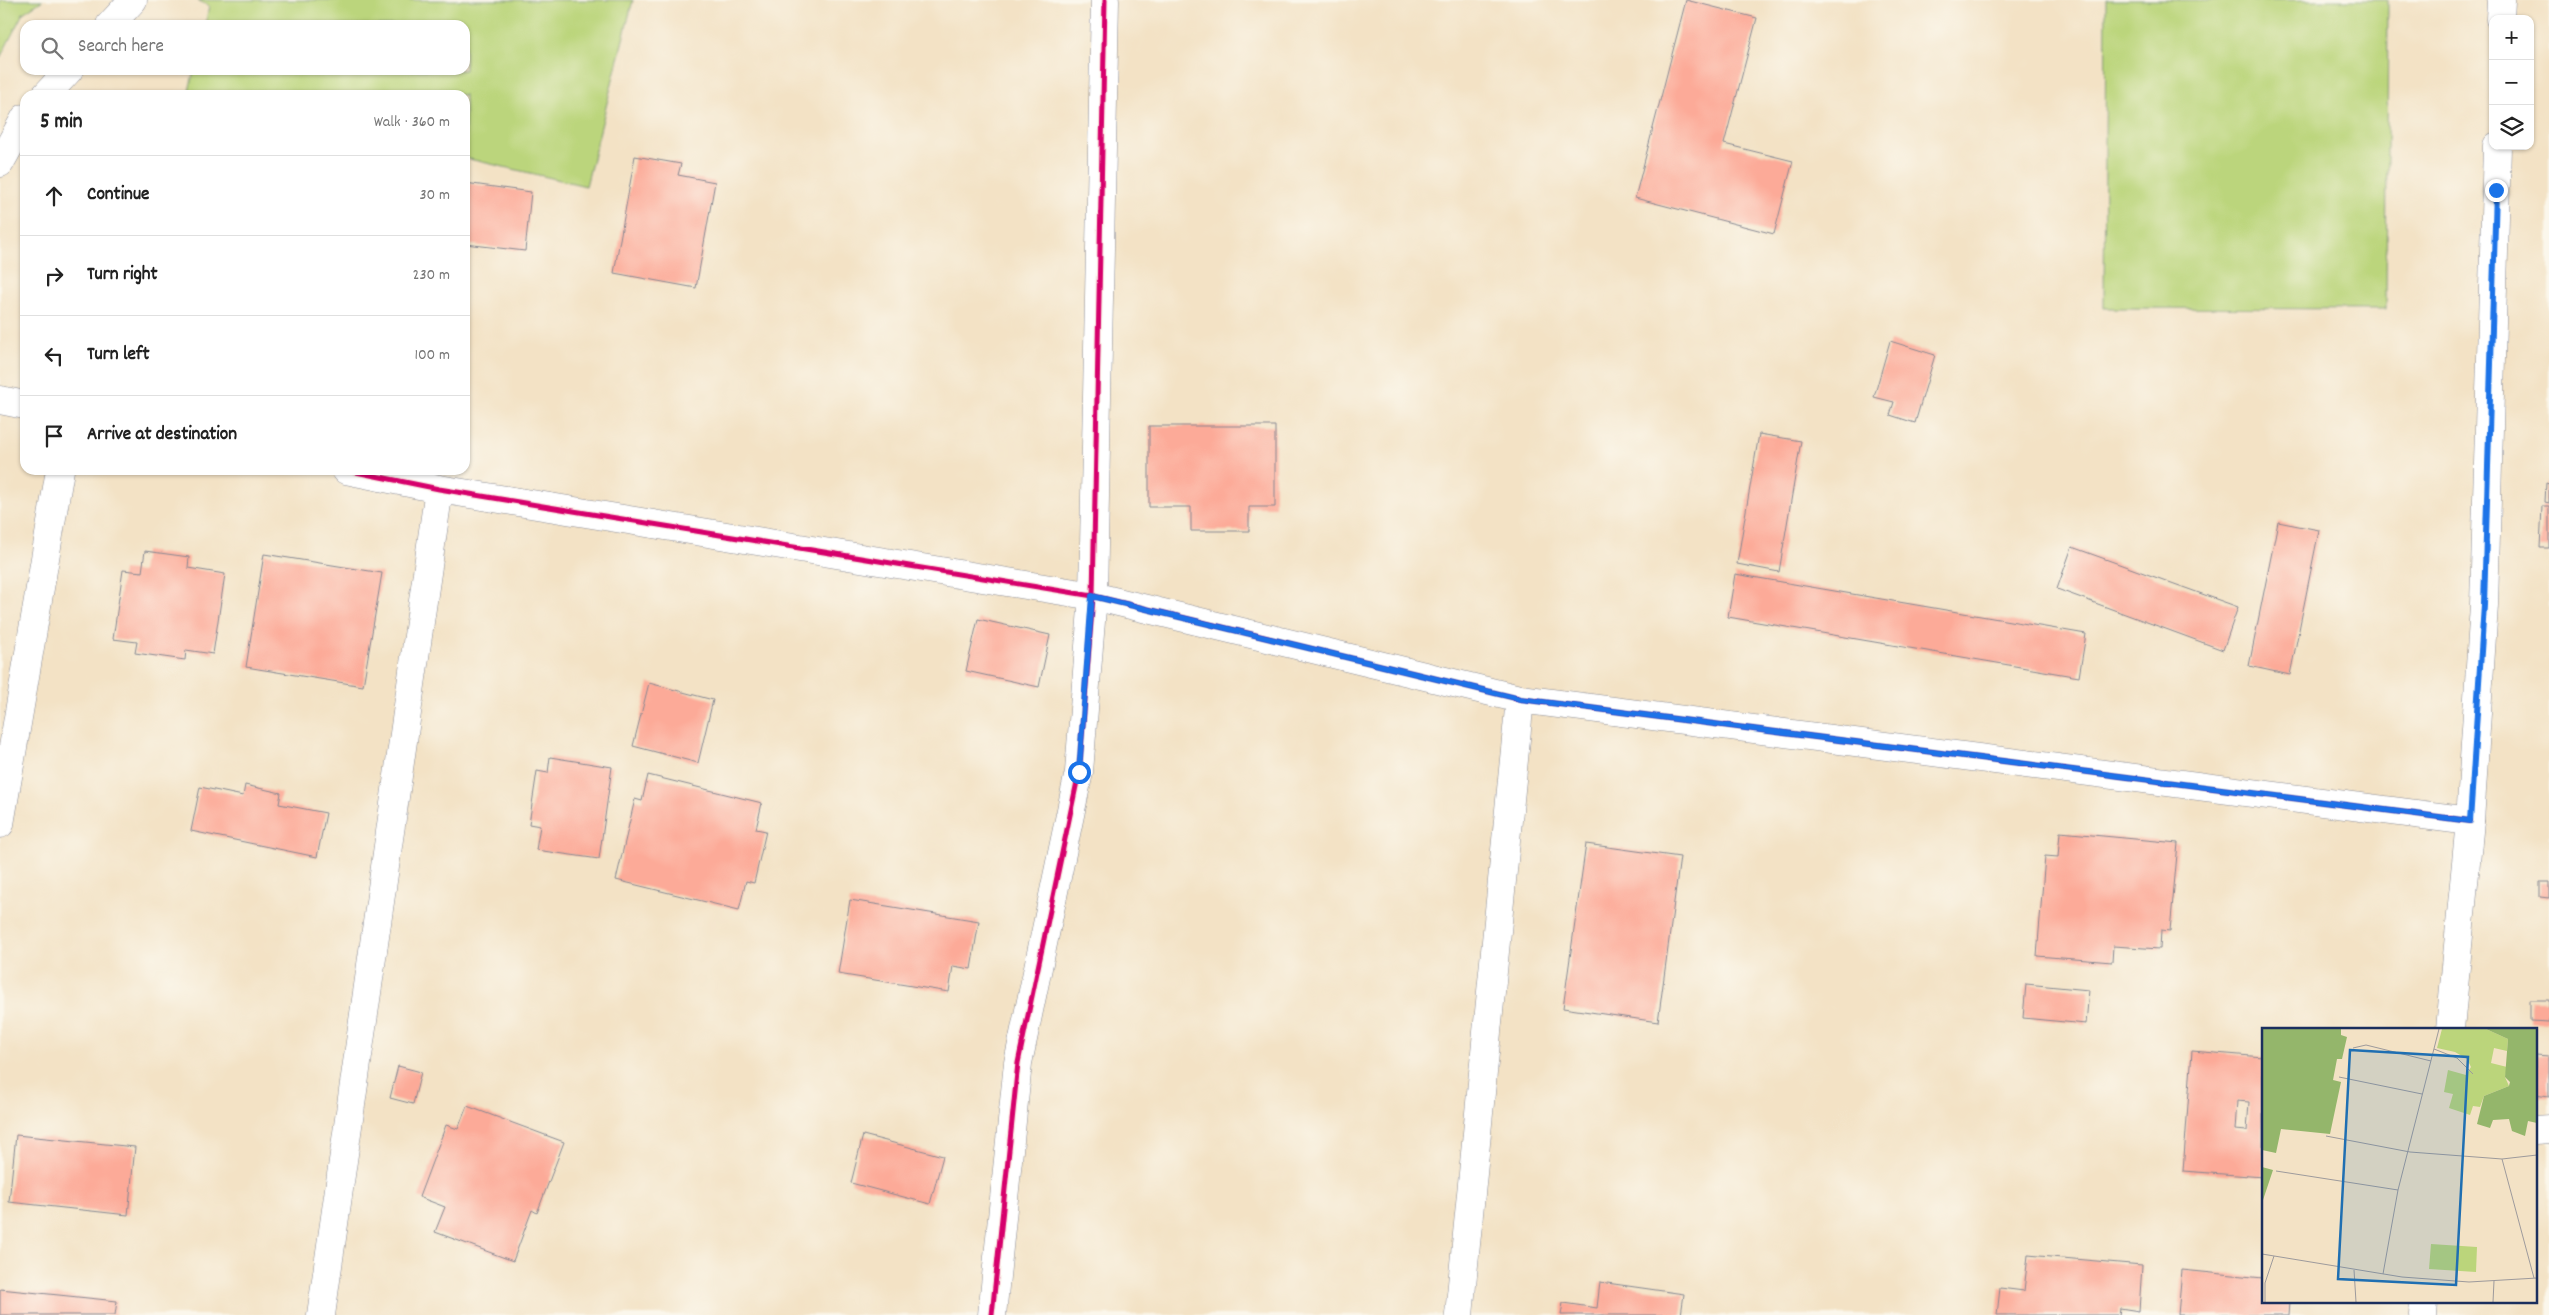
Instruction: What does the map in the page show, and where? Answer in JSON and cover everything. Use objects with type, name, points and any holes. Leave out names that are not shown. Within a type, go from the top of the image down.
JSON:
[{"type":"street","points":[[115,20],[133,0]]},
{"type":"street","points":[[992,1315],[1018,1063],[1079,772],[1092,596],[1105,0]]},
{"type":"street","points":[[2500,15],[2501,0]]},
{"type":"street","points":[[51,90],[64,75]]},
{"type":"street","points":[[0,164],[20,127]]},
{"type":"street","points":[[2450,1028],[2470,821],[2484,605],[2497,150]]},
{"type":"street","points":[[0,400],[20,405]]},
{"type":"street","points":[[0,824],[59,475]]},
{"type":"street","points":[[370,475],[439,489],[1092,596],[1520,699],[2470,821]]},
{"type":"street","points":[[321,1315],[439,489]]},
{"type":"street","points":[[1459,1315],[1520,699]]},
{"type":"street","points":[[2536,1130],[2549,1129]]},
{"type":"street","points":[[2423,1315],[2424,1302]]},
{"type":"green space","points":[[0,0],[43,0],[23,13],[0,58]]},
{"type":"green space","points":[[197,0],[633,0],[586,186],[470,159],[470,90],[189,90],[193,75],[470,75],[470,20],[206,20],[209,6]]},
{"type":"green space","points":[[2106,0],[2388,0],[2386,309],[2104,308]]},
{"type":"building","points":[[1686,0],[1757,18],[1724,144],[1793,161],[1774,234],[1635,198]]},
{"type":"building","points":[[635,156],[681,164],[678,175],[715,182],[696,288],[614,273]]},
{"type":"building","points":[[470,184],[531,192],[525,251],[470,245]]},
{"type":"building","points":[[1890,341],[1935,355],[1915,423],[1890,415],[1894,402],[1874,397]]},
{"type":"building","points":[[1149,426],[1275,426],[1275,507],[1249,507],[1249,531],[1191,531],[1191,507],[1149,507]]},
{"type":"building","points":[[1759,434],[1801,441],[1779,572],[1737,564]]},
{"type":"building","points":[[2546,483],[2549,484],[2549,503],[2545,502]]},
{"type":"building","points":[[2542,506],[2549,506],[2549,548],[2540,548]]},
{"type":"building","points":[[2278,522],[2319,530],[2290,675],[2249,666]]},
{"type":"building","points":[[2072,547],[2238,607],[2223,650],[2057,589]]},
{"type":"building","points":[[145,551],[189,557],[188,568],[225,574],[213,654],[186,650],[185,660],[135,653],[137,642],[113,639],[123,570],[142,572]]},
{"type":"building","points":[[264,554],[382,573],[363,686],[246,667]]},
{"type":"building","points":[[1735,574],[2086,634],[2079,677],[1728,617]]},
{"type":"building","points":[[978,619],[1050,635],[1039,687],[966,671]]},
{"type":"building","points":[[649,683],[713,700],[698,763],[633,746]]},
{"type":"building","points":[[550,757],[612,767],[599,859],[536,850],[540,826],[529,824],[537,771],[548,773]]},
{"type":"building","points":[[648,775],[762,803],[756,829],[766,831],[754,883],[746,881],[739,910],[616,880],[635,799],[642,801]]},
{"type":"building","points":[[245,785],[281,793],[279,804],[326,813],[317,857],[191,831],[200,787],[243,796]]},
{"type":"building","points":[[2060,832],[2178,843],[2170,931],[2161,930],[2160,949],[2113,946],[2112,962],[2037,956],[2045,856],[2058,857]]},
{"type":"building","points":[[1586,844],[1680,857],[1658,1022],[1563,1008]]},
{"type":"building","points":[[2540,882],[2549,882],[2549,898],[2540,897]]},
{"type":"building","points":[[850,900],[979,921],[971,969],[953,966],[949,992],[838,974]]},
{"type":"building","points":[[2026,984],[2089,990],[2086,1024],[2023,1018]]},
{"type":"building","points":[[2530,1000],[2549,1000],[2549,1022],[2530,1021]]},
{"type":"building","points":[[2192,1051],[2262,1057],[2262,1177],[2183,1171]],"holes":[[[2237,1101],[2249,1102],[2247,1131],[2235,1130]]]},
{"type":"building","points":[[2536,1055],[2549,1056],[2549,1097],[2536,1095]]},
{"type":"building","points":[[398,1066],[421,1072],[413,1104],[390,1098]]},
{"type":"building","points":[[467,1106],[564,1142],[537,1213],[532,1210],[513,1261],[435,1232],[445,1207],[419,1197],[446,1125],[458,1129]]},
{"type":"building","points":[[16,1135],[135,1147],[128,1215],[9,1202]]},
{"type":"building","points":[[863,1135],[943,1156],[930,1204],[851,1183]]},
{"type":"building","points":[[2028,1255],[2142,1265],[2139,1311],[2120,1308],[2119,1315],[1997,1315],[2000,1288],[2024,1291]]},
{"type":"building","points":[[2182,1270],[2262,1278],[2262,1302],[2290,1302],[2289,1315],[2178,1315]]},
{"type":"building","points":[[1600,1282],[1684,1294],[1681,1315],[1561,1315],[1563,1303],[1597,1308]]},
{"type":"building","points":[[0,1289],[117,1301],[115,1315],[0,1315]]},
{"type":"cycle path","points":[[992,1315],[1018,1063],[1079,772],[1093,596],[1105,0]]},
{"type":"cycle path","points":[[370,475],[439,489],[1093,596],[1520,699],[2470,821]]},
{"type":"route","points":[[1079,772],[1092,596],[1520,699],[2470,821],[2484,605],[2496,190]]}]
